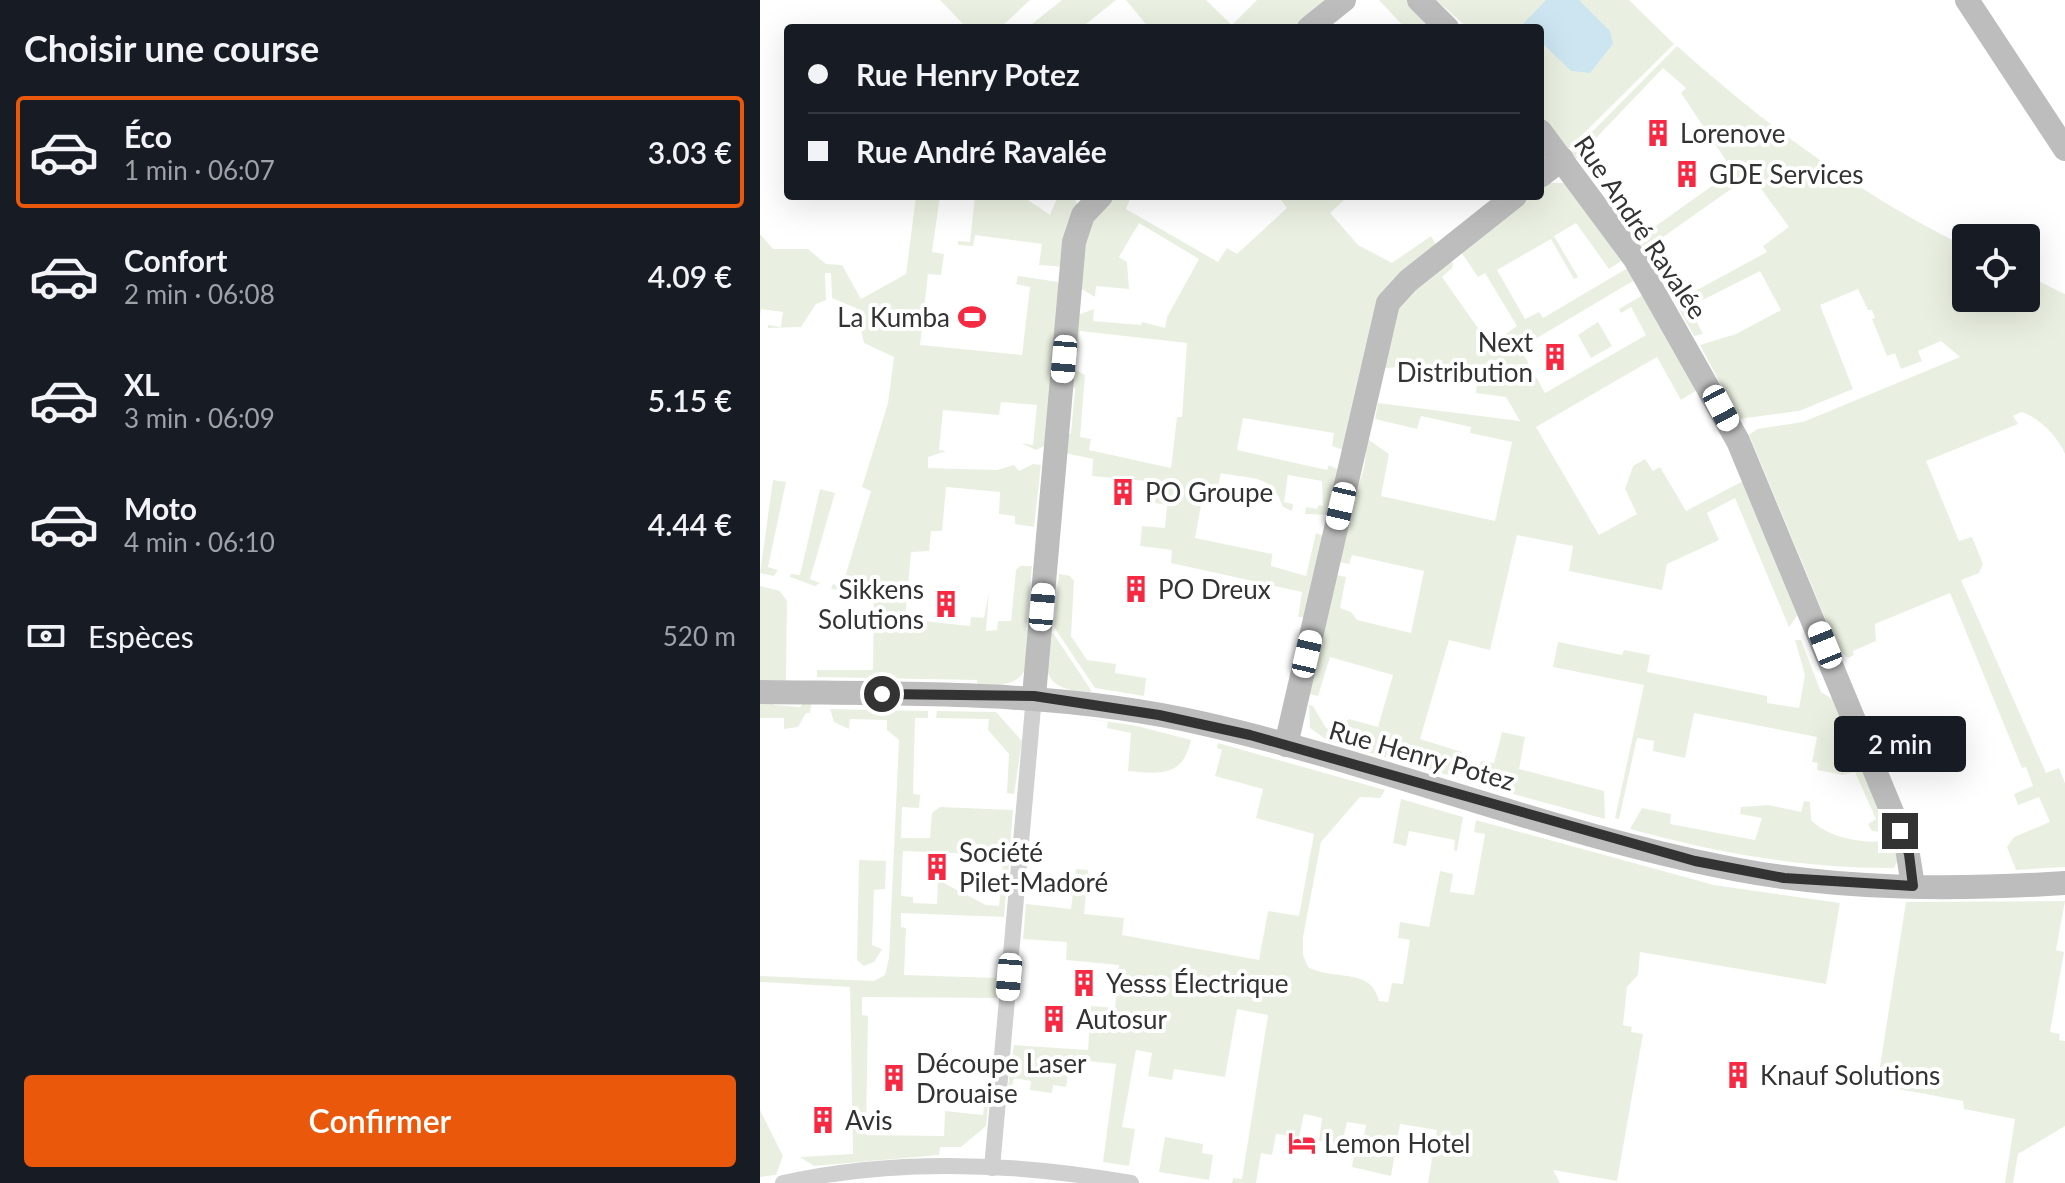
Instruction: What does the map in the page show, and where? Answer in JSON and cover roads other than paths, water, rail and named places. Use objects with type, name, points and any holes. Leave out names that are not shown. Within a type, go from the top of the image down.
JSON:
[{"type":"street","points":[[1314,24],[1344,0]]},
{"type":"street","points":[[1419,0],[1443,24]]},
{"type":"street","points":[[1967,0],[2065,149]]},
{"type":"street","name":"Rue André Ravalée","points":[[1544,136],[1656,292],[1738,441],[1907,848],[1913,886]]},
{"type":"street","points":[[1544,173],[1562,159]]},
{"type":"street","points":[[992,1168],[1074,242],[1083,215],[1097,200]]},
{"type":"street","points":[[1286,745],[1388,303],[1408,281],[1510,200]]},
{"type":"street","name":"Rue Henry Potez","points":[[760,692],[1034,696],[1159,715],[1286,745],[1695,861],[1784,878],[1913,886],[2065,883]]},
{"type":"street","points":[[783,1183],[869,1171],[992,1168],[1131,1183]]},
{"type":"water","points":[[1546,0],[1579,0],[1610,31],[1613,44],[1590,73],[1571,71],[1544,45],[1544,24],[1523,24]]},
{"type":"place","name":"Lorenove","points":[[1658,133]]},
{"type":"place","name":"GDE Services","points":[[1687,174]]},
{"type":"place","name":"La Kumba","points":[[972,317]]},
{"type":"place","name":"Next Distribution","points":[[1555,357]]},
{"type":"place","name":"PO Groupe","points":[[1123,492]]},
{"type":"place","name":"PO Dreux","points":[[1136,589]]},
{"type":"place","name":"Sikkens Solutions","points":[[946,604]]},
{"type":"place","name":"Société Pilet-Madoré","points":[[937,867]]},
{"type":"place","name":"Yesss Électrique","points":[[1084,983]]},
{"type":"place","name":"Autosur","points":[[1054,1019]]},
{"type":"place","name":"Knauf Solutions","points":[[1738,1075]]},
{"type":"place","name":"Découpe Laser Drouaise","points":[[894,1078]]},
{"type":"place","name":"Avis","points":[[823,1120]]},
{"type":"place","name":"Lemon Hotel","points":[[1302,1143]]}]
